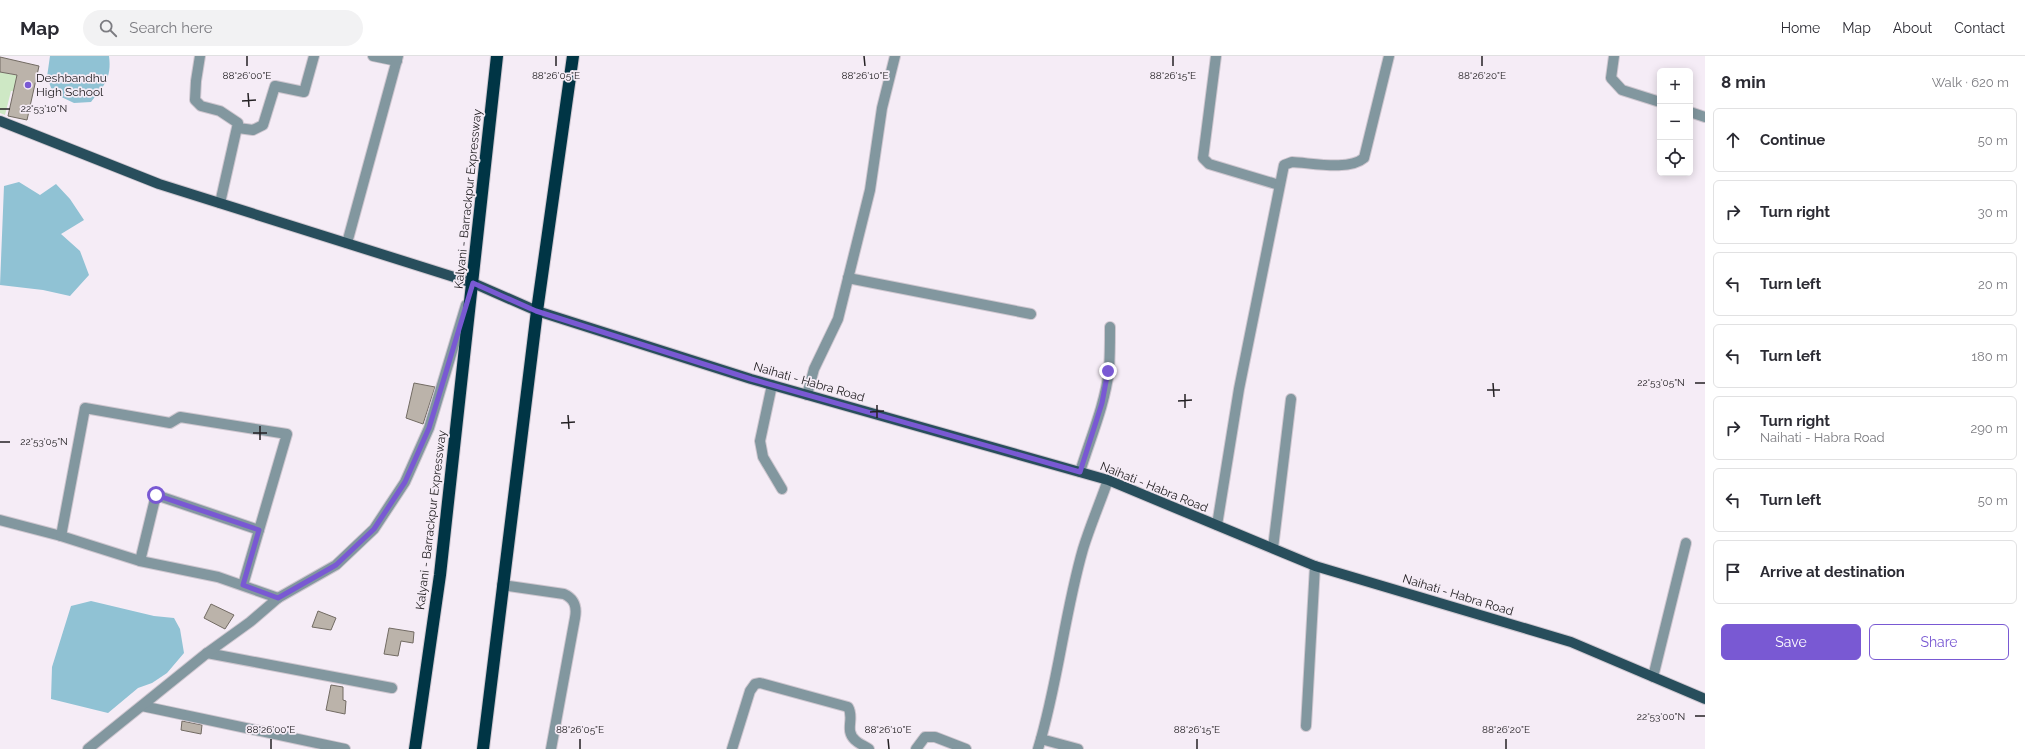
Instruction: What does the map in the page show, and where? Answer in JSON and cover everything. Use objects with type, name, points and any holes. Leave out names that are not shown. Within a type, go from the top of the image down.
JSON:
[{"type":"highway","name":"Kalyani - Barrackpur Expressway","points":[[415,749],[440,575],[497,56]]},
{"type":"highway","points":[[483,749],[536,311],[573,56]]},
{"type":"main road","name":"Naihati - Habra Road","points":[[0,121],[159,184],[473,283],[536,311],[807,395],[1108,480],[1314,566],[1571,642],[1705,699]]},
{"type":"street","points":[[200,56],[195,100],[201,106],[220,111],[238,123],[220,203]]},
{"type":"street","points":[[238,128],[253,130],[263,125],[275,86],[304,92],[314,56]]},
{"type":"street","points":[[347,243],[397,58],[373,56]]},
{"type":"street","points":[[807,395],[814,369],[838,319],[870,190],[882,108],[895,56]]},
{"type":"street","points":[[1216,56],[1203,158],[1209,164],[1279,185]]},
{"type":"street","points":[[1217,525],[1239,389],[1284,165],[1288,163],[1348,165],[1358,163],[1364,158],[1389,56]]},
{"type":"street","points":[[1614,56],[1611,78],[1622,90],[1657,101]]},
{"type":"street","points":[[1693,113],[1705,117]]},
{"type":"street","points":[[848,278],[1031,314]]},
{"type":"street","points":[[88,749],[207,652],[250,622],[278,598],[336,565],[374,529],[405,482],[429,428],[473,283]]},
{"type":"street","points":[[1080,472],[1105,391],[1108,371],[1110,327]]},
{"type":"street","points":[[772,384],[760,441],[760,450],[782,489]]},
{"type":"street","points":[[1273,548],[1291,399]]},
{"type":"street","points":[[61,536],[85,408],[170,423],[180,417],[287,434],[243,585]]},
{"type":"street","points":[[1038,749],[1047,722],[1056,669],[1083,550],[1108,480]]},
{"type":"street","points":[[140,561],[156,495],[259,530]]},
{"type":"street","points":[[0,520],[61,536],[140,561],[218,577],[278,598]]},
{"type":"street","points":[[1653,677],[1686,543]]},
{"type":"street","points":[[1306,726],[1314,566]]},
{"type":"street","points":[[502,585],[564,594],[570,597],[574,603],[576,618],[551,749]]},
{"type":"street","points":[[207,652],[392,688]]},
{"type":"street","points":[[732,749],[750,691],[754,684],[760,683],[848,707],[852,718],[849,728],[851,734],[854,740],[869,749]]},
{"type":"street","points":[[142,706],[345,749]]},
{"type":"street","points":[[916,749],[920,740],[925,737],[935,737],[966,749]]},
{"type":"street","points":[[1041,739],[1078,749]]},
{"type":"green space","points":[[0,72],[21,76],[18,92],[11,91],[5,115],[0,113]]},
{"type":"water","points":[[50,56],[109,56],[110,64],[108,76],[100,91],[91,102],[74,103],[53,93],[47,77]]},
{"type":"water","points":[[19,182],[40,195],[56,184],[70,199],[84,220],[61,234],[80,251],[89,275],[70,296],[43,290],[0,285],[4,186]]},
{"type":"water","points":[[91,601],[154,616],[174,618],[180,629],[184,653],[167,673],[152,683],[138,688],[108,713],[51,699],[52,667],[71,606]]},
{"type":"building","name":"Deshbandhu High School","points":[[0,57],[39,66],[27,120],[8,116],[17,75],[0,72]]},
{"type":"building","points":[[414,383],[435,387],[423,424],[406,418]]},
{"type":"building","points":[[211,604],[234,615],[225,629],[204,618]]},
{"type":"building","points":[[318,611],[336,618],[331,630],[312,627]]},
{"type":"building","points":[[389,628],[414,632],[413,643],[401,641],[398,656],[384,654]]},
{"type":"building","points":[[331,685],[343,687],[343,700],[346,701],[345,714],[326,710]]},
{"type":"building","points":[[182,721],[202,725],[201,734],[181,730]]},
{"type":"place","name":"Deshbandhu High School","points":[[28,85]]},
{"type":"route","points":[[156,495],[259,530],[243,585],[278,598],[336,565],[374,529],[405,482],[429,428],[445,371],[473,283],[536,311],[751,379],[1080,472],[1102,403],[1108,371]]}]
